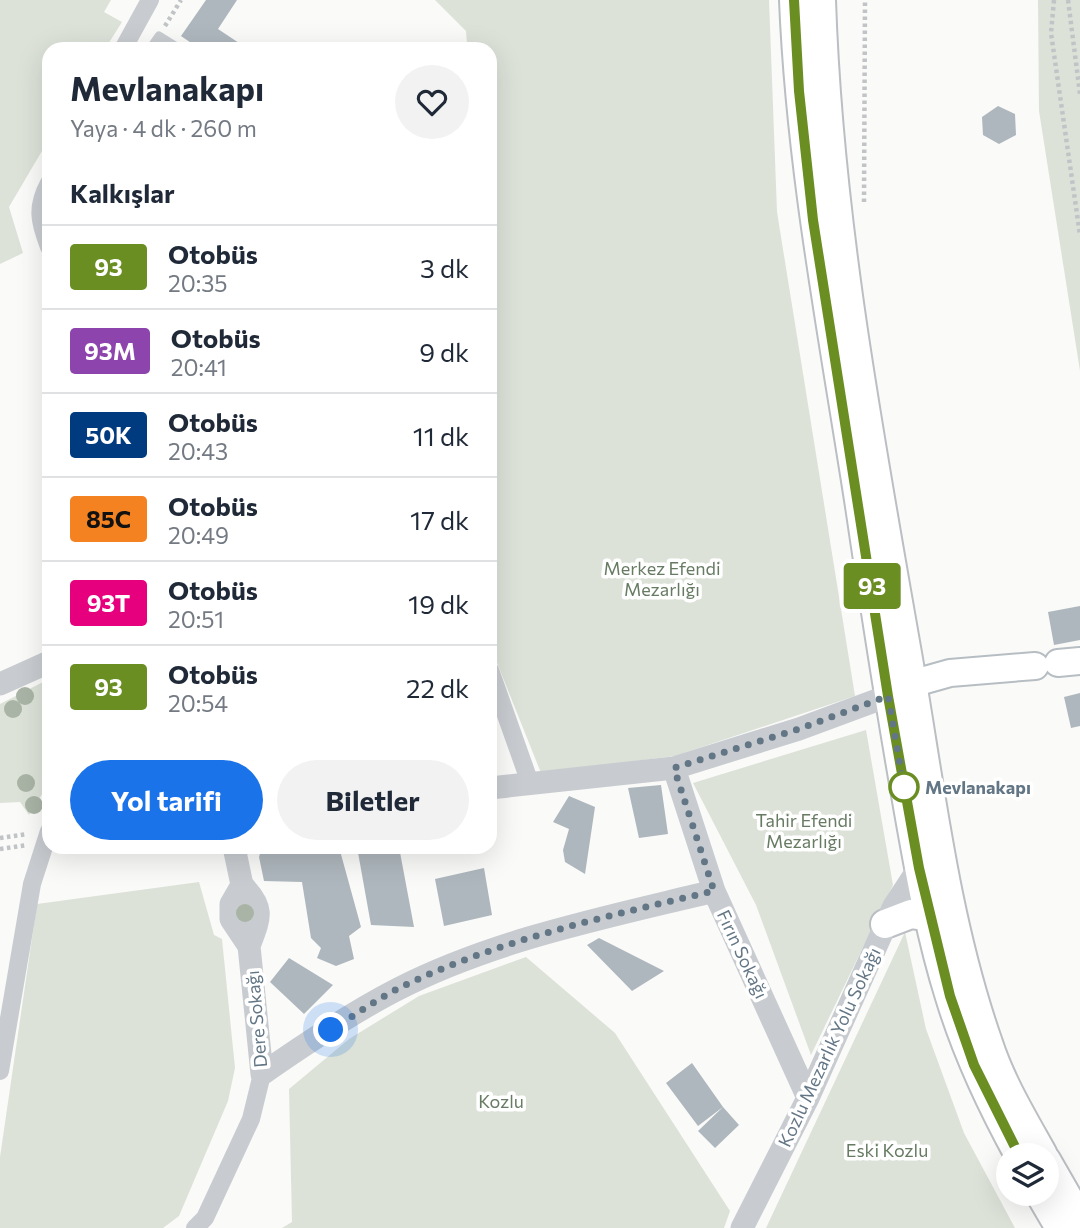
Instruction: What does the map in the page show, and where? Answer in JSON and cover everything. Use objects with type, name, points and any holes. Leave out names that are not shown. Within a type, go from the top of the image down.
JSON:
[{"type":"main road","points":[[794,0],[799,91],[813,220],[900,690],[941,848],[958,937],[988,1044],[1009,1094],[1037,1143]]},
{"type":"main road","points":[[821,0],[824,90],[839,232],[900,690],[919,868],[950,996],[974,1065],[1012,1143]]},
{"type":"main road","points":[[900,690],[950,673],[1057,663]]},
{"type":"main road","points":[[919,868],[941,848]]},
{"type":"main road","points":[[885,924],[911,914],[930,917]]},
{"type":"main road","points":[[1059,1183],[1080,1219]]},
{"type":"main road","points":[[1047,1206],[1060,1228]]},
{"type":"street","points":[[127,42],[150,0]]},
{"type":"street","points":[[42,196],[38,220],[42,228]]},
{"type":"street","points":[[0,684],[42,665]]},
{"type":"street","points":[[497,690],[530,783]]},
{"type":"street","points":[[497,787],[674,768],[799,729],[900,690]]},
{"type":"street","name":"Fırın Sokağı","points":[[674,768],[714,891],[808,1098]]},
{"type":"street","points":[[0,1072],[42,837]]},
{"type":"street","name":"Dere Sokağı","points":[[195,1228],[205,1218],[251,1118],[262,1074],[249,946],[259,908],[255,898],[242,885],[235,854]]},
{"type":"street","name":"Kozlu Mezarlık Yolu Sokağı","points":[[742,1228],[808,1098],[885,924],[898,898],[919,868]]},
{"type":"street","points":[[262,1074],[398,989],[463,961],[544,934],[714,891]]},
{"type":"lane","points":[[155,42],[159,36],[169,42]]},
{"type":"path","points":[[159,36],[181,0]]},
{"type":"path","points":[[864,210],[865,0]]},
{"type":"path","points":[[1054,0],[1051,33],[1080,235]]},
{"type":"path","points":[[1068,0],[1080,94]]},
{"type":"path","points":[[0,838],[42,832]]},
{"type":"green space","points":[[0,0],[111,0],[104,12],[122,22],[109,42],[42,42],[42,151],[9,207],[23,253],[0,264]]},
{"type":"green space","name":"Merkez Efendi Mezarlığı","points":[[435,0],[769,0],[777,212],[855,696],[675,756],[541,773],[497,663],[497,42],[467,42],[466,31]]},
{"type":"green space","points":[[1038,0],[1080,0],[1080,371],[1039,111]]},
{"type":"green space","points":[[42,683],[42,794],[29,815],[20,802],[0,803],[0,704]]},
{"type":"green space","name":"Tahir Efendi Mezarlığı","points":[[866,730],[893,885],[811,1055],[756,905],[693,783]]},
{"type":"green space","points":[[199,882],[214,935],[222,939],[235,1068],[228,1101],[179,1216],[163,1228],[0,1228],[0,1157],[37,904]]},
{"type":"green space","name":"Eski Kozlu","points":[[905,932],[926,1029],[964,1133],[996,1193],[996,1206],[1003,1206],[1015,1228],[766,1228]]},
{"type":"green space","name":"Kozlu","points":[[526,957],[615,1033],[730,1211],[724,1228],[282,1228],[292,1222],[289,1089],[349,1039],[419,996]]},
{"type":"building","points":[[206,0],[237,0],[218,29],[238,42],[190,42],[181,36]]},
{"type":"building","points":[[998,106],[1015,114],[1016,135],[999,144],[983,135],[982,117]]},
{"type":"building","points":[[1080,606],[1080,640],[1054,645],[1048,612]]},
{"type":"building","points":[[1080,693],[1080,726],[1071,728],[1064,697]]},
{"type":"building","points":[[661,785],[668,834],[639,838],[628,788]]},
{"type":"building","points":[[569,796],[595,807],[585,874],[565,862],[563,850],[569,829],[553,822]]},
{"type":"building","points":[[260,854],[341,854],[361,927],[349,936],[354,959],[336,966],[317,958],[321,948],[311,938],[302,882],[264,881]]},
{"type":"building","points":[[358,854],[400,854],[414,927],[371,925]]},
{"type":"building","points":[[484,868],[492,915],[444,926],[435,879]]},
{"type":"building","points":[[599,938],[664,971],[632,991],[587,945]]},
{"type":"building","points":[[289,958],[333,985],[304,1014],[270,982]]},
{"type":"building","points":[[692,1063],[723,1107],[698,1126],[666,1083]]},
{"type":"building","points":[[723,1107],[739,1125],[715,1148],[698,1131]]},
{"type":"bus line","name":"93","points":[[794,0],[796,64],[813,220],[888,696],[919,868],[950,996],[974,1065],[1013,1143]]},
{"type":"place","name":"Mevlanakapı","points":[[904,787]]},
{"type":"route","points":[[331,1030],[398,989],[463,961],[544,934],[714,891],[674,768],[799,729],[888,696],[904,787]]}]
